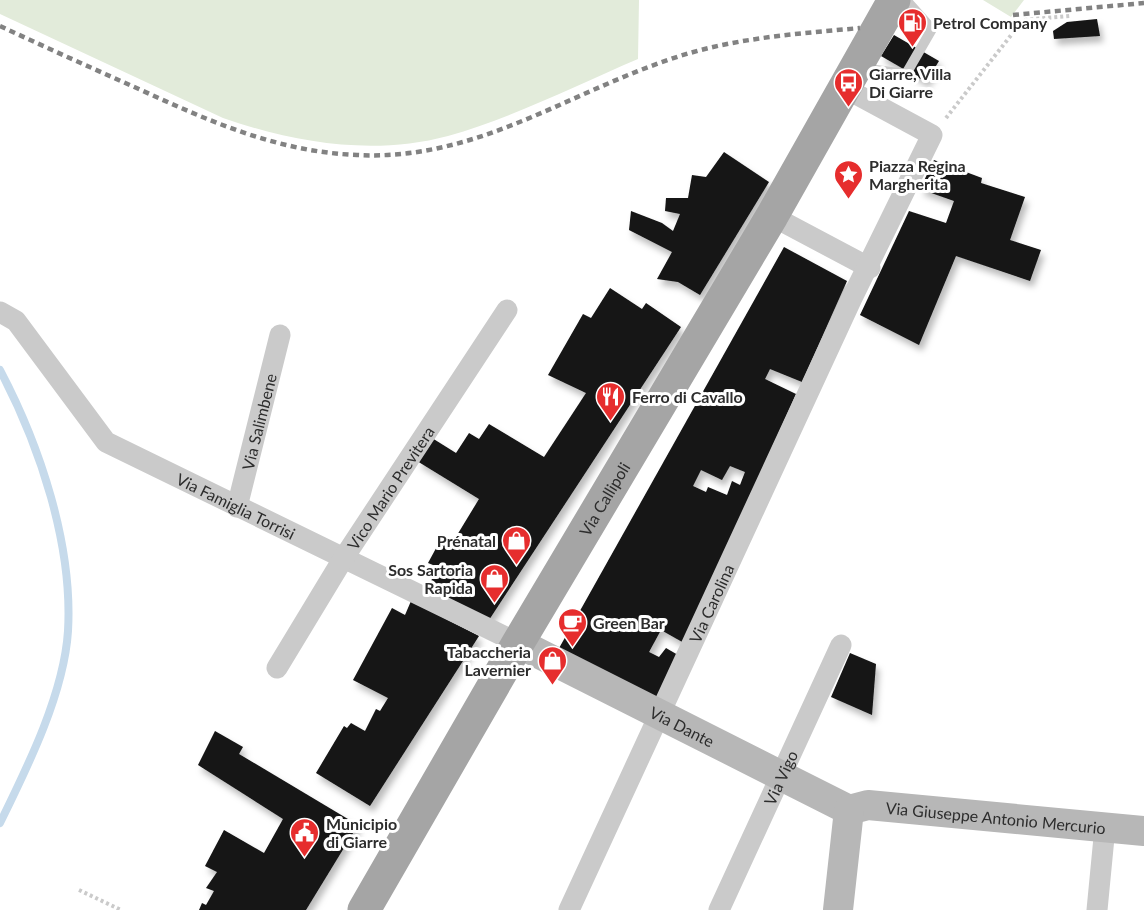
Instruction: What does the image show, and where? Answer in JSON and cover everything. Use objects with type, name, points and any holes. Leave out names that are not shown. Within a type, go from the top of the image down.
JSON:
[{"type":"main road","name":"Via Callipoli","points":[[364,910],[518,643],[772,216],[894,0]]},
{"type":"street","points":[[849,77],[932,135]]},
{"type":"street","name":"Via Carolina","points":[[569,910],[852,298],[870,268],[932,135]]},
{"type":"street","points":[[772,216],[870,268]]},
{"type":"street","name":"Vico Mario Previtera","points":[[277,668],[343,560],[507,310]]},
{"type":"street","name":"Via Famiglia Torrisi","points":[[0,312],[16,321],[106,442],[343,560],[518,643]]},
{"type":"street","name":"Via Salimbene","points":[[237,507],[280,335]]},
{"type":"street","name":"Via Dante","points":[[518,643],[849,810]]},
{"type":"street","name":"Via Vigo","points":[[719,910],[841,645]]},
{"type":"street","name":"Via Giuseppe Antonio Mercurio","points":[[849,810],[868,805],[1144,831]]},
{"type":"street","points":[[838,910],[849,810]]},
{"type":"street","points":[[1097,910],[1105,827]]},
{"type":"lane","points":[[849,77],[906,74],[932,28],[906,0]]},
{"type":"path","points":[[932,135],[1023,20],[1070,16]]},
{"type":"path","points":[[79,890],[121,910]]},
{"type":"green space","points":[[0,0],[639,0],[638,59],[520,111],[448,136],[391,145],[334,144],[278,134],[223,118],[0,14]]},
{"type":"green space","points":[[983,0],[1024,0],[1011,17]]},
{"type":"building","points":[[1097,19],[1100,36],[1054,39],[1053,31],[1067,22]]},
{"type":"building","points":[[894,35],[939,61],[926,82],[881,56]]},
{"type":"building","points":[[724,152],[769,182],[700,295],[678,282],[657,279],[672,252],[629,230],[631,211],[662,223],[673,231],[680,214],[665,211],[666,198],[688,198],[692,175],[706,177]]},
{"type":"building","points":[[934,160],[982,178],[981,183],[1025,197],[1010,240],[1041,250],[1030,281],[956,256],[919,345],[860,315],[909,211],[946,223],[954,201],[920,189]]},
{"type":"building","points":[[784,247],[847,281],[802,382],[770,369],[765,379],[796,394],[684,643],[661,630],[649,652],[659,657],[666,648],[678,655],[658,700],[558,650]],"holes":[[[730,466],[745,472],[740,485],[732,481],[727,495],[708,487],[706,492],[693,486],[701,470],[722,480]]]},
{"type":"building","points":[[610,288],[642,309],[646,303],[681,327],[489,620],[426,591],[438,567],[428,563],[441,539],[451,545],[479,499],[417,461],[432,438],[456,453],[469,433],[479,439],[489,424],[544,457],[586,393],[548,375],[583,314],[591,318]]},
{"type":"building","points":[[411,601],[479,636],[370,806],[316,773],[344,726],[347,728],[351,723],[365,731],[376,709],[380,711],[388,698],[353,680],[392,608],[405,615]]},
{"type":"building","points":[[850,653],[876,664],[872,715],[831,697]]},
{"type":"building","points":[[215,731],[243,747],[239,754],[358,825],[306,910],[199,910],[202,903],[206,905],[214,891],[206,888],[217,872],[205,866],[224,830],[264,853],[283,819],[198,765]]},
{"type":"waterway","points":[[0,370],[28,431],[51,497],[65,565],[68,598],[65,655],[52,705],[43,730],[0,823]]},
{"type":"railway","points":[[1013,15],[1144,3]]},
{"type":"railway","points":[[0,26],[220,124],[273,142],[328,153],[357,155],[400,154],[440,148],[479,137],[629,75],[691,53],[763,38],[860,28]]},
{"type":"place","name":"Petrol Company","points":[[912,48]]},
{"type":"place","name":"Giarre, Villa Di Giarre","points":[[848,108]]},
{"type":"place","name":"Piazza Regina Margherita","points":[[848,200]]},
{"type":"place","name":"Ferro di Cavallo","points":[[611,422]]},
{"type":"place","name":"Prénatal","points":[[517,566]]},
{"type":"place","name":"Sos Sartoria Rapida","points":[[494,604]]},
{"type":"place","name":"Green Bar","points":[[572,648]]},
{"type":"place","name":"Tabaccheria Lavernier","points":[[552,686]]},
{"type":"place","name":"Municipio di Giarre","points":[[305,858]]}]
